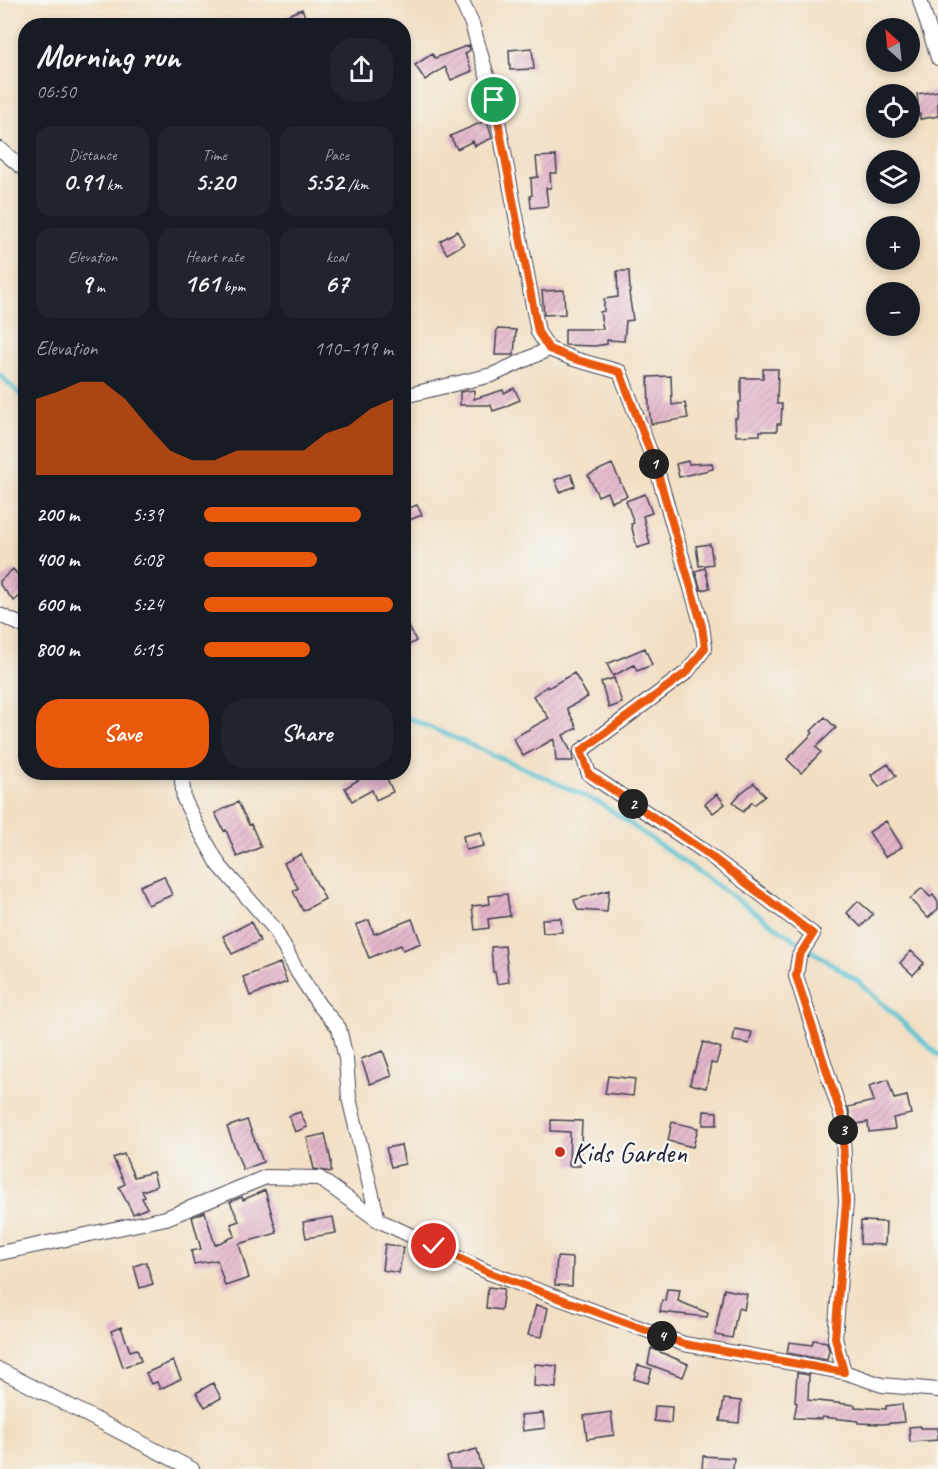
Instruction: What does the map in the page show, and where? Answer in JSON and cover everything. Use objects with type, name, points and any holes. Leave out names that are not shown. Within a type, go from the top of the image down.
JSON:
[{"type":"street","points":[[461,0],[472,24],[494,100],[538,332],[549,349],[574,359],[620,372],[657,470],[702,626],[705,648],[687,672],[581,751],[589,774],[704,851],[813,934],[799,956],[796,976],[842,1118],[846,1202],[835,1338],[844,1372]]},
{"type":"street","points":[[920,0],[938,58]]},
{"type":"street","points":[[0,149],[18,164]]},
{"type":"street","points":[[411,394],[492,375],[549,349]]},
{"type":"street","points":[[0,615],[18,623]]},
{"type":"street","points":[[182,780],[184,799],[219,865],[274,928],[298,973],[319,1005],[339,1029],[346,1059],[349,1098],[378,1220]]},
{"type":"street","points":[[0,1253],[166,1218],[266,1177],[319,1178],[378,1220],[490,1273],[684,1344],[844,1372],[882,1385],[938,1390]]},
{"type":"street","points":[[0,1370],[192,1469]]},
{"type":"building","points":[[302,9],[306,18],[286,18]]},
{"type":"building","points":[[469,45],[470,50],[465,54],[472,71],[451,80],[445,67],[425,80],[415,65],[432,54],[435,58]]},
{"type":"building","points":[[532,48],[534,69],[510,70],[509,50]]},
{"type":"building","points":[[938,91],[938,116],[920,119],[920,94]]},
{"type":"building","points":[[487,120],[492,138],[475,146],[473,141],[457,149],[450,136]]},
{"type":"building","points":[[556,156],[557,173],[550,173],[551,188],[546,188],[548,206],[531,208],[531,178],[538,177],[536,157]]},
{"type":"building","points":[[457,231],[464,244],[447,254],[440,241]]},
{"type":"building","points":[[617,271],[629,271],[633,320],[626,321],[624,341],[607,340],[607,344],[595,346],[565,345],[565,329],[603,329],[600,312],[604,311],[604,299],[618,297]]},
{"type":"building","points":[[564,290],[565,314],[544,315],[542,291]]},
{"type":"building","points":[[497,329],[516,330],[514,355],[495,355]]},
{"type":"building","points":[[763,369],[778,369],[777,404],[782,404],[781,424],[777,424],[777,431],[760,431],[760,435],[736,436],[735,418],[737,418],[739,402],[741,402],[741,378],[763,378]]},
{"type":"building","points":[[671,376],[672,405],[685,403],[688,418],[651,424],[648,377]]},
{"type":"building","points":[[514,388],[520,400],[493,411],[491,405],[460,405],[460,392],[474,390],[474,399],[503,390],[504,393]]},
{"type":"building","points":[[688,461],[689,464],[712,463],[713,469],[679,477],[676,464]]},
{"type":"building","points":[[612,464],[627,496],[611,502],[607,492],[598,496],[588,475]]},
{"type":"building","points":[[571,474],[575,486],[560,492],[555,480]]},
{"type":"building","points":[[645,494],[652,513],[643,516],[650,544],[637,548],[631,524],[634,523],[626,501]]},
{"type":"building","points":[[417,505],[422,515],[411,519],[411,507]]},
{"type":"building","points":[[710,544],[713,564],[699,566],[696,546]]},
{"type":"building","points":[[705,568],[710,588],[701,590],[695,571]]},
{"type":"building","points":[[13,569],[18,575],[18,598],[14,601],[0,585],[0,581]]},
{"type":"building","points":[[411,631],[416,641],[411,644]]},
{"type":"building","points":[[645,648],[652,665],[637,671],[634,665],[613,676],[607,664]]},
{"type":"building","points":[[574,673],[588,697],[567,708],[577,728],[563,735],[573,761],[556,761],[554,739],[523,756],[513,738],[549,718],[533,696],[547,686],[548,688]]},
{"type":"building","points":[[614,678],[622,703],[609,708],[601,682]]},
{"type":"building","points":[[825,717],[836,728],[816,747],[821,752],[801,773],[787,759],[813,733],[811,731]]},
{"type":"building","points":[[888,764],[896,776],[879,787],[871,775]]},
{"type":"building","points":[[358,780],[388,780],[393,792],[376,800],[372,790],[352,801],[345,788]]},
{"type":"building","points":[[754,783],[765,796],[754,805],[752,802],[743,812],[733,802]]},
{"type":"building","points":[[717,794],[725,804],[713,813],[705,804]]},
{"type":"building","points":[[238,802],[261,847],[237,857],[226,830],[224,831],[215,813]]},
{"type":"building","points":[[886,821],[902,847],[885,857],[869,832]]},
{"type":"building","points":[[481,832],[484,846],[466,850],[463,836]]},
{"type":"building","points":[[301,854],[325,899],[303,911],[293,891],[298,888],[284,863]]},
{"type":"building","points":[[164,876],[172,895],[148,905],[140,886]]},
{"type":"building","points":[[922,888],[930,897],[933,895],[938,902],[938,909],[928,918],[910,899]]},
{"type":"building","points":[[609,890],[607,912],[578,910],[574,900]]},
{"type":"building","points":[[507,894],[510,916],[488,919],[489,928],[475,930],[472,906],[490,904],[489,896]]},
{"type":"building","points":[[858,901],[873,914],[861,927],[847,913]]},
{"type":"building","points":[[561,918],[562,932],[543,933],[542,919]]},
{"type":"building","points":[[412,919],[421,943],[403,950],[401,945],[369,958],[356,925],[369,920],[374,934]]},
{"type":"building","points":[[251,922],[260,941],[232,954],[223,936]]},
{"type":"building","points":[[505,946],[509,982],[497,984],[495,972],[493,972],[491,947]]},
{"type":"building","points":[[911,951],[924,963],[913,975],[900,963]]},
{"type":"building","points":[[280,963],[287,982],[250,996],[243,977]]},
{"type":"building","points":[[735,1029],[752,1032],[749,1044],[733,1041]]},
{"type":"building","points":[[703,1042],[721,1048],[716,1064],[711,1063],[706,1088],[690,1084]]},
{"type":"building","points":[[383,1051],[392,1076],[370,1084],[361,1059]]},
{"type":"building","points":[[608,1076],[635,1079],[633,1096],[605,1093]]},
{"type":"building","points":[[888,1080],[894,1099],[907,1096],[911,1114],[893,1118],[895,1129],[869,1132],[868,1122],[852,1125],[848,1107],[874,1101],[869,1086]]},
{"type":"building","points":[[704,1111],[717,1112],[717,1125],[703,1125]]},
{"type":"building","points":[[300,1112],[307,1127],[295,1132],[289,1116]]},
{"type":"building","points":[[247,1120],[263,1162],[243,1170],[227,1127]]},
{"type":"building","points":[[551,1120],[582,1121],[580,1166],[569,1166],[570,1132],[551,1131]]},
{"type":"building","points":[[672,1122],[698,1128],[693,1147],[668,1141]]},
{"type":"building","points":[[325,1134],[331,1172],[314,1169],[307,1138]]},
{"type":"building","points":[[401,1145],[405,1164],[391,1167],[386,1148]]},
{"type":"building","points":[[124,1154],[134,1177],[153,1172],[157,1186],[142,1191],[145,1197],[142,1198],[147,1208],[133,1214],[119,1187],[125,1184],[113,1158]]},
{"type":"building","points":[[265,1190],[277,1233],[239,1244],[249,1278],[225,1286],[217,1260],[194,1264],[191,1251],[201,1249],[192,1217],[205,1212],[215,1245],[235,1236],[231,1224],[239,1221],[230,1202],[242,1197],[243,1200]]},
{"type":"building","points":[[333,1217],[336,1233],[306,1238],[303,1222]]},
{"type":"building","points":[[861,1221],[886,1222],[885,1245],[860,1244]]},
{"type":"building","points":[[385,1244],[403,1247],[399,1273],[382,1270]]},
{"type":"building","points":[[557,1257],[573,1258],[572,1286],[555,1285]]},
{"type":"building","points":[[146,1262],[153,1284],[140,1288],[134,1266]]},
{"type":"building","points":[[488,1287],[504,1289],[501,1310],[486,1308]]},
{"type":"building","points":[[667,1289],[680,1290],[678,1301],[708,1313],[707,1317],[660,1312]]},
{"type":"building","points":[[724,1289],[747,1294],[744,1310],[738,1308],[732,1338],[715,1335]]},
{"type":"building","points":[[536,1305],[548,1308],[542,1337],[528,1335]]},
{"type":"building","points":[[121,1327],[130,1351],[137,1349],[141,1361],[123,1367],[111,1331]]},
{"type":"building","points":[[813,1340],[827,1342],[829,1350],[827,1360],[787,1353],[789,1342],[812,1345]]},
{"type":"building","points":[[651,1348],[688,1364],[683,1377],[648,1364]]},
{"type":"building","points":[[173,1361],[181,1379],[160,1389],[157,1382],[151,1384],[146,1373]]},
{"type":"building","points":[[535,1364],[557,1366],[556,1388],[534,1386]]},
{"type":"building","points":[[638,1365],[652,1369],[648,1383],[634,1379]]},
{"type":"building","points":[[797,1373],[809,1375],[808,1400],[886,1409],[886,1406],[902,1404],[904,1422],[882,1424],[822,1417],[822,1419],[794,1418],[797,1403],[795,1402]]},
{"type":"building","points":[[213,1383],[221,1398],[205,1407],[196,1393]]},
{"type":"building","points":[[724,1399],[741,1401],[739,1423],[720,1421]]},
{"type":"building","points":[[655,1406],[672,1407],[671,1423],[654,1421]]},
{"type":"building","points":[[611,1412],[614,1435],[587,1439],[584,1416]]},
{"type":"building","points":[[543,1413],[545,1428],[523,1431],[521,1415]]},
{"type":"building","points":[[920,1426],[920,1428],[938,1428],[938,1440],[910,1442],[909,1427]]},
{"type":"building","points":[[477,1449],[482,1469],[450,1469],[447,1457]]},
{"type":"building","points":[[703,1456],[734,1458],[733,1469],[702,1469]]},
{"type":"waterway","points":[[0,375],[18,392]]},
{"type":"waterway","points":[[411,719],[602,804],[776,927],[859,982],[938,1055]]},
{"type":"place","name":"Kids Garden","points":[[560,1152]]},
{"type":"route","points":[[434,1246],[490,1273],[684,1344],[844,1372],[835,1338],[846,1202],[842,1118],[796,976],[799,956],[813,934],[704,851],[589,774],[581,751],[687,672],[705,648],[702,626],[657,470],[620,372],[574,359],[549,349],[538,332],[494,100]]}]
